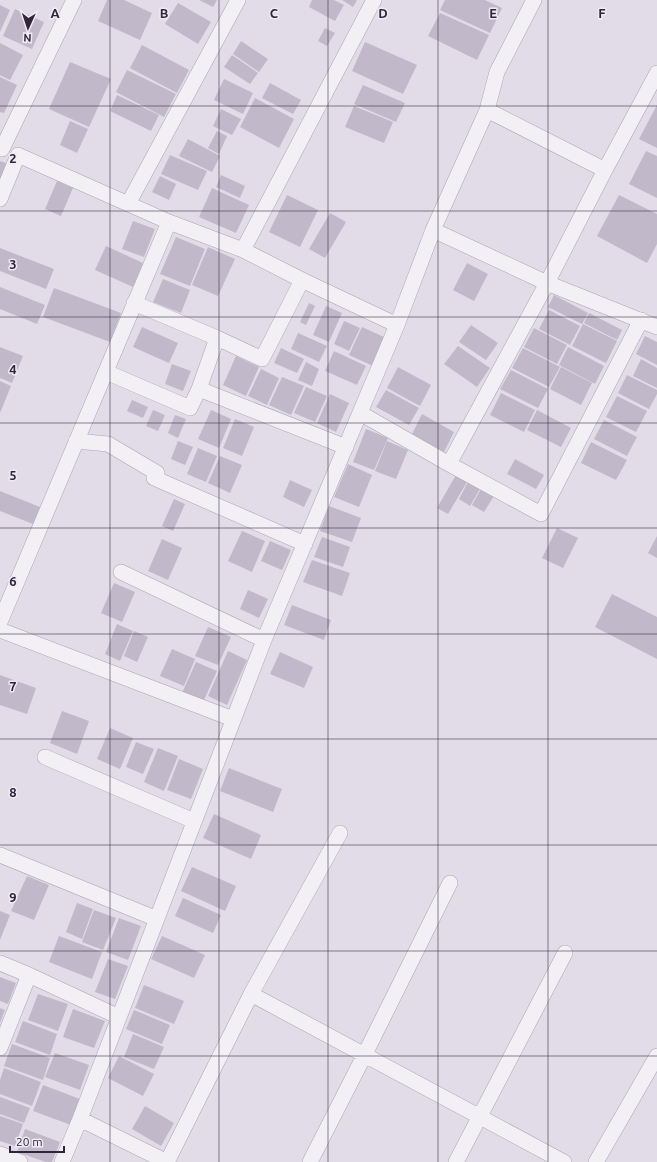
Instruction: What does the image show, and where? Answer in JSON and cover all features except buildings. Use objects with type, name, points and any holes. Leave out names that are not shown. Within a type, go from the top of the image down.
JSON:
[{"type":"street","points":[[74,0],[1,149],[18,155],[169,222],[243,250],[397,325]]},
{"type":"street","points":[[128,204],[238,0]]},
{"type":"street","points":[[243,250],[374,0]]},
{"type":"street","points":[[62,1162],[80,1120],[264,640],[397,325],[433,230],[487,110],[497,72],[534,0]]},
{"type":"street","points":[[449,464],[547,283],[657,73]]},
{"type":"street","points":[[487,110],[605,170]]},
{"type":"street","points":[[0,198],[18,155]]},
{"type":"street","points":[[0,622],[169,222]]},
{"type":"street","points":[[433,230],[547,283],[657,327]]},
{"type":"street","points":[[134,303],[217,338],[262,359],[302,280]]},
{"type":"street","points":[[360,413],[541,514],[641,320]]},
{"type":"street","points":[[106,372],[190,408],[199,389],[217,338]]},
{"type":"street","points":[[199,389],[346,447]]},
{"type":"street","points":[[76,441],[108,444],[156,476],[305,544]]},
{"type":"street","points":[[121,572],[264,640]]},
{"type":"street","points":[[0,630],[233,719]]},
{"type":"street","points":[[45,757],[194,822]]},
{"type":"street","points":[[80,1120],[167,1162],[251,994],[340,833]]},
{"type":"street","points":[[0,855],[157,919]]},
{"type":"street","points":[[310,1162],[450,883]]},
{"type":"street","points":[[456,1162],[565,953]]},
{"type":"street","points":[[0,963],[119,1017]]},
{"type":"street","points":[[0,1048],[29,975]]},
{"type":"street","points":[[251,994],[564,1162]]},
{"type":"street","points":[[596,1162],[657,1056]]},
{"type":"street","points":[[0,1154],[20,1162]]}]
